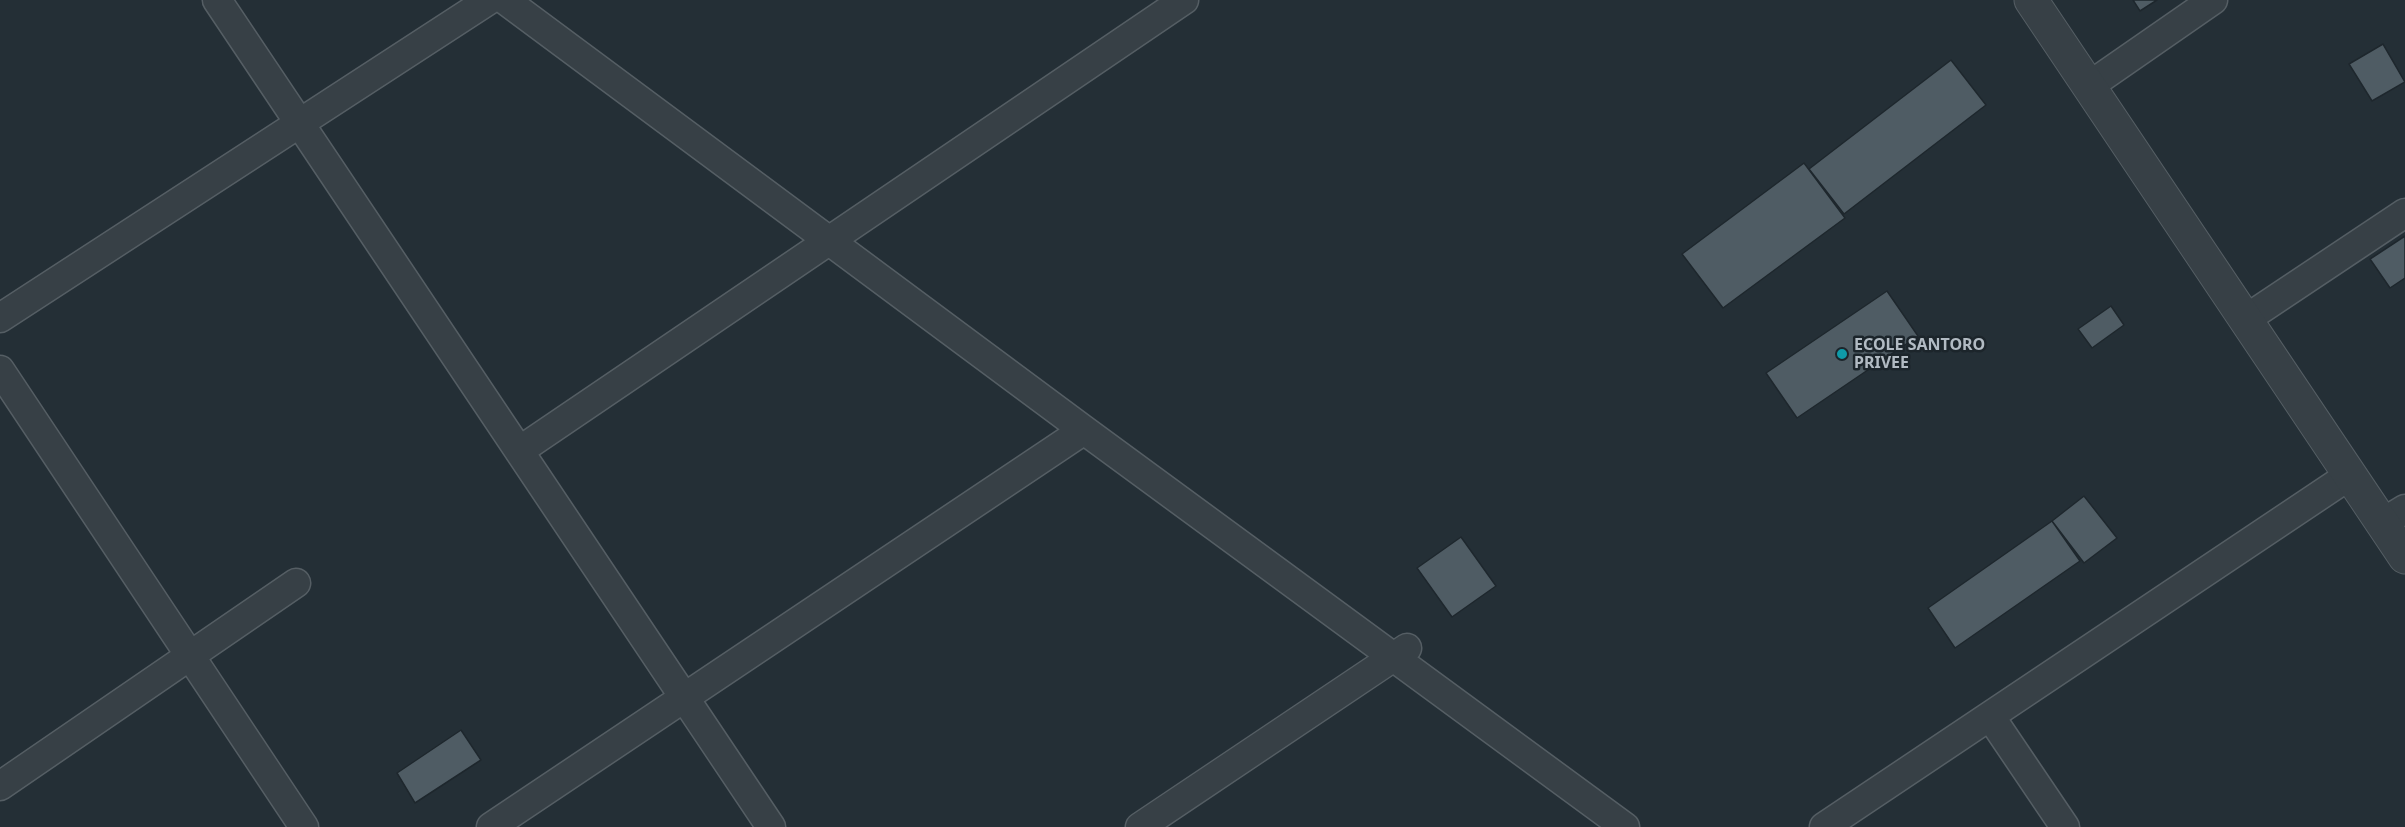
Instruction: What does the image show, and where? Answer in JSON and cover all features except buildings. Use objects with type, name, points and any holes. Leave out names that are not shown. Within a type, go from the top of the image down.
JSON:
[{"type":"street","points":[[217,0],[771,827]]},
{"type":"street","points":[[0,318],[489,0]]},
{"type":"street","points":[[505,0],[1084,430],[1401,652],[1625,827]]},
{"type":"street","points":[[519,451],[1184,0]]},
{"type":"street","points":[[2031,0],[2350,475],[2394,516],[2405,557]]},
{"type":"street","points":[[2089,86],[2213,0]]},
{"type":"street","points":[[2246,319],[2405,213]]},
{"type":"street","points":[[0,370],[304,827]]},
{"type":"street","points":[[491,827],[1084,430]]},
{"type":"street","points":[[1824,827],[2350,475]]},
{"type":"street","points":[[0,786],[296,583]]},
{"type":"street","points":[[1140,827],[1401,652]]},
{"type":"street","points":[[1990,716],[2065,827]]},
{"type":"place","name":"ECOLE SANTORO PRIVEE","points":[[1842,354]]}]
